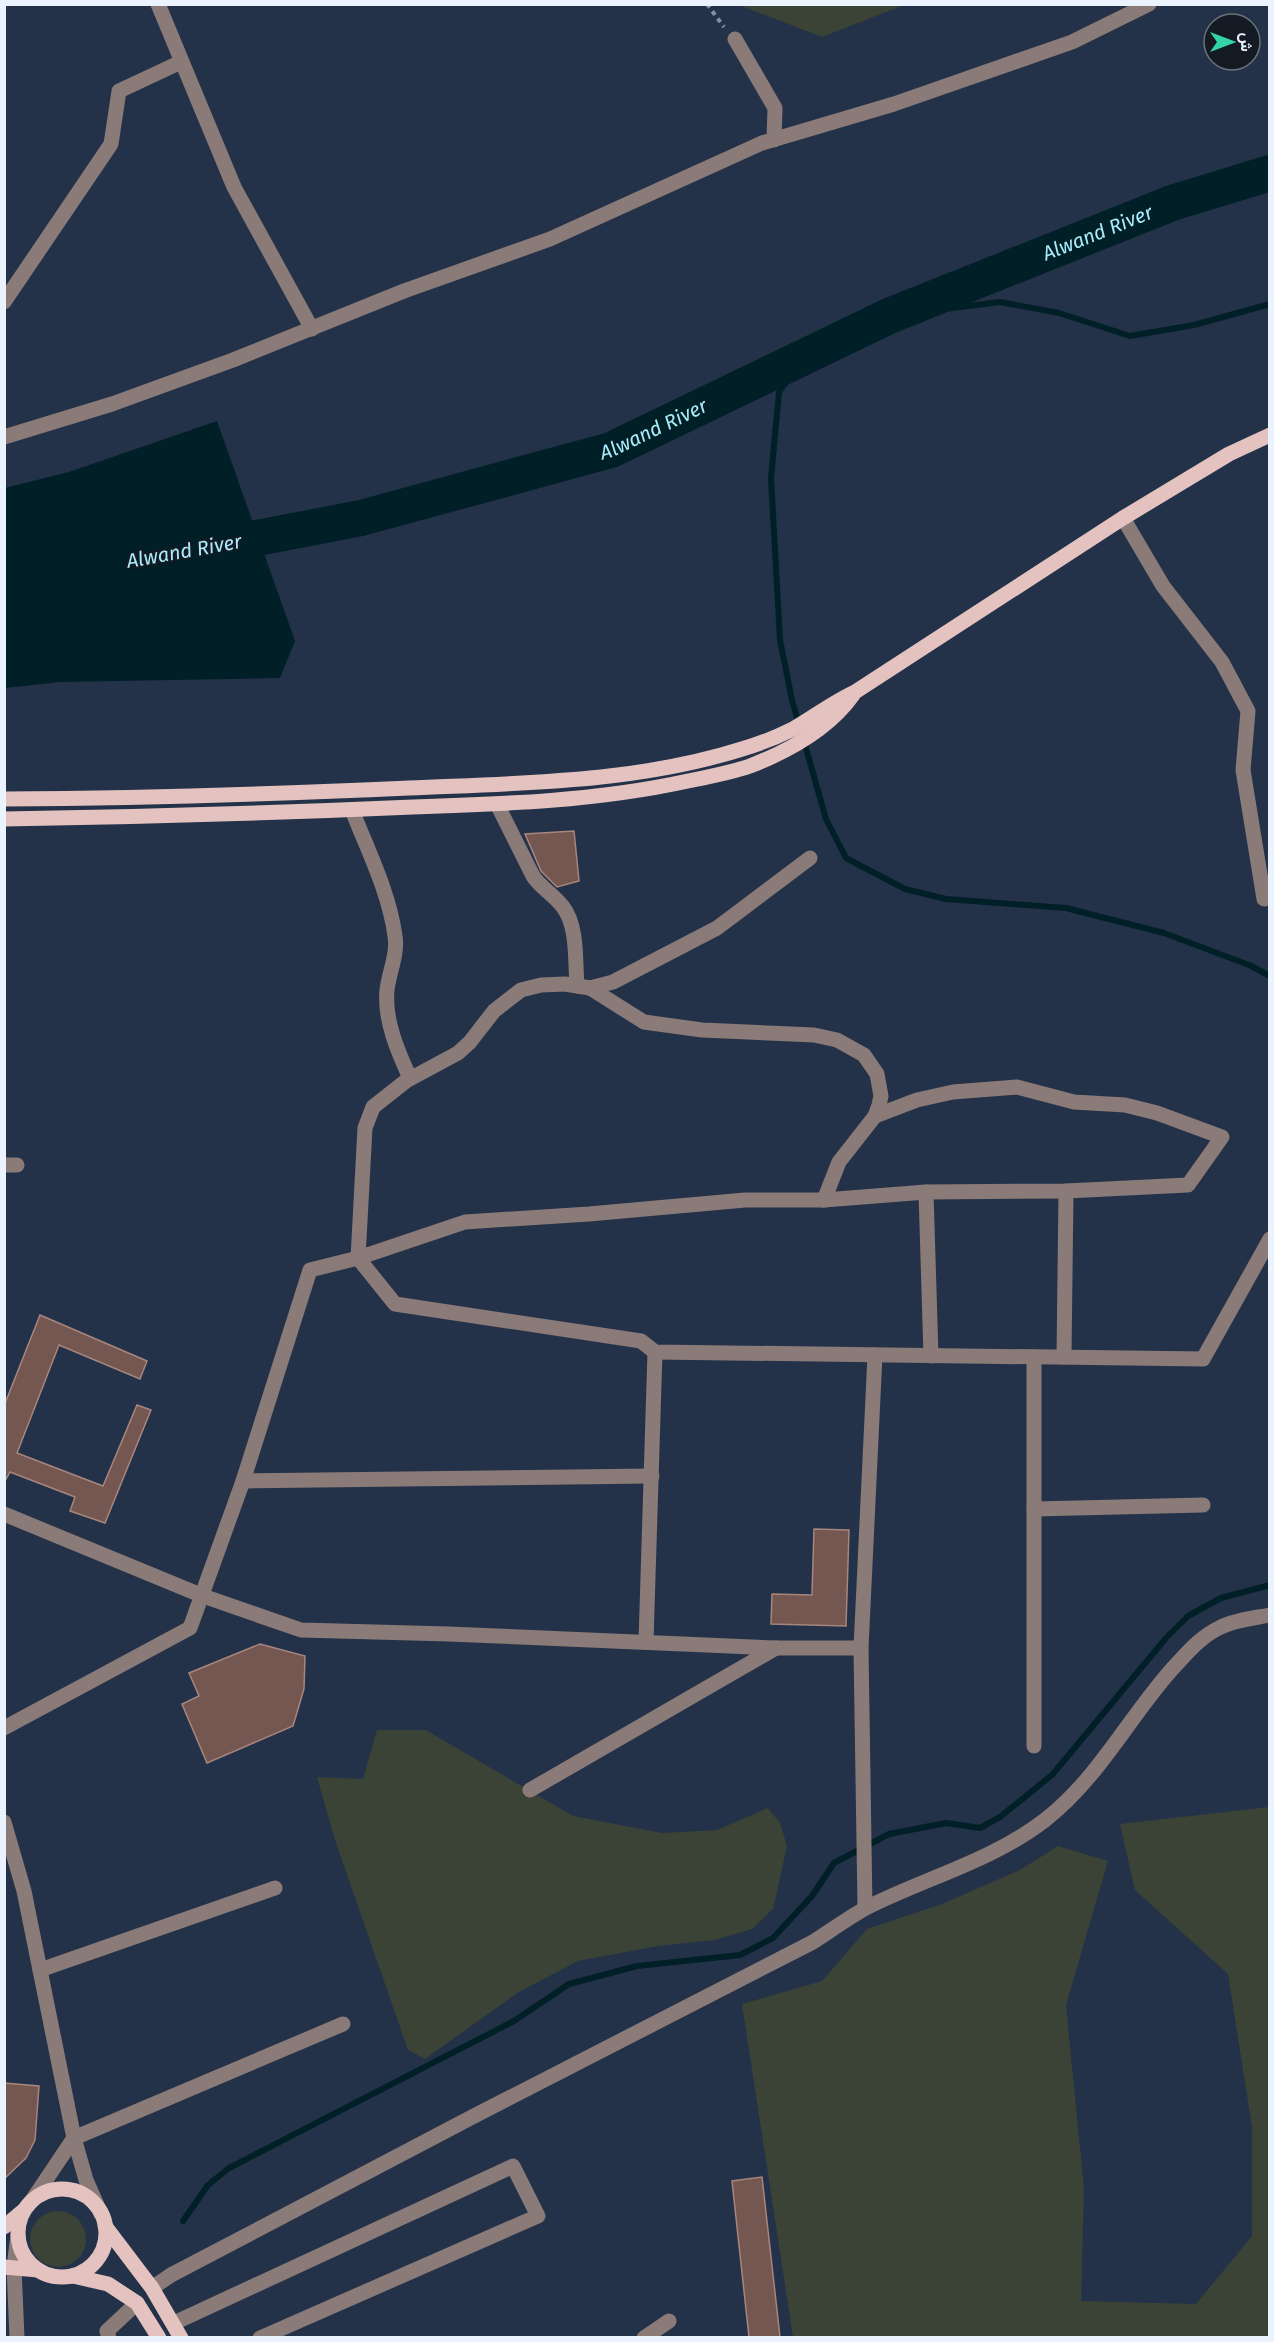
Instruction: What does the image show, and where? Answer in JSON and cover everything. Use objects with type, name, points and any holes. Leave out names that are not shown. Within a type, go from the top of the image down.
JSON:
[{"type":"main road","points":[[4,799],[171,798],[582,779],[663,768],[742,749],[840,711],[855,692],[1123,518],[1213,463],[1269,435]]},
{"type":"main road","points":[[4,819],[171,817],[497,804],[585,798],[667,786],[747,766],[799,743],[817,721]]},
{"type":"main road","points":[[159,2337],[137,2303],[108,2284],[73,2276],[49,2276],[38,2270],[24,2255],[11,2231],[28,2205],[51,2191],[71,2190],[83,2195],[93,2203],[152,2288],[181,2337]]},
{"type":"main road","points":[[73,2276],[85,2271],[94,2262],[103,2246],[103,2220]]},
{"type":"main road","points":[[9,2267],[38,2270]]},
{"type":"street","points":[[158,4],[234,187],[312,329]]},
{"type":"street","points":[[4,437],[112,404],[233,360],[404,291],[550,239],[774,140],[894,104],[1072,42],[1149,4]]},
{"type":"street","points":[[735,39],[775,108],[774,140]]},
{"type":"street","points":[[4,302],[111,144],[120,92],[181,62]]},
{"type":"street","points":[[1123,518],[1162,586],[1222,662],[1248,711],[1243,770],[1264,899]]},
{"type":"street","points":[[497,804],[533,876],[540,886],[564,908],[584,987],[644,1022],[702,1030],[814,1035],[837,1040],[864,1055],[877,1074],[881,1096],[875,1116],[839,1162],[824,1200]]},
{"type":"street","points":[[352,810],[381,880],[393,924],[396,949],[388,983],[387,1001],[397,1049],[410,1078]]},
{"type":"street","points":[[810,858],[717,928],[613,982],[584,987],[542,985],[521,990],[494,1011],[470,1042],[458,1053],[410,1078],[373,1107],[365,1128],[358,1258],[395,1304],[640,1341],[655,1352],[1203,1359],[1269,1239]]},
{"type":"street","points":[[4,1728],[190,1628],[243,1481],[310,1270],[358,1258],[465,1222],[590,1214],[745,1200],[824,1200],[926,1192],[1066,1191],[1188,1185],[1222,1137],[1157,1113],[1125,1105],[1074,1102],[1017,1087],[953,1092],[917,1100],[875,1116]]},
{"type":"street","points":[[1064,1357],[1066,1191]]},
{"type":"street","points":[[926,1192],[931,1356]]},
{"type":"street","points":[[646,1641],[655,1352]]},
{"type":"street","points":[[865,1908],[861,1648],[875,1355]]},
{"type":"street","points":[[1034,1357],[1034,1746]]},
{"type":"street","points":[[243,1481],[652,1476]]},
{"type":"street","points":[[1034,1509],[1203,1505]]},
{"type":"street","points":[[4,1514],[202,1596],[301,1630],[646,1641],[776,1648],[861,1648]]},
{"type":"street","points":[[152,2288],[476,2115],[813,1942],[865,1908],[1018,1839],[1073,1796],[1112,1748],[1153,1690],[1207,1634],[1223,1626],[1269,1615]]},
{"type":"street","points":[[530,1790],[776,1648]]},
{"type":"street","points":[[4,1822],[24,1891],[74,2138],[86,2180],[103,2220]]},
{"type":"street","points":[[40,1970],[275,1888]]},
{"type":"street","points":[[28,2205],[74,2138],[343,2024]]},
{"type":"street","points":[[174,2323],[513,2166],[538,2216],[260,2337]]},
{"type":"street","points":[[11,2231],[9,2267],[17,2337]]},
{"type":"street","points":[[108,2337],[107,2331],[137,2303]]},
{"type":"street","points":[[644,2337],[669,2321]]},
{"type":"path","points":[[707,4],[735,39]]},
{"type":"shaded area","points":[[739,5],[904,5],[822,37]]},
{"type":"shaded area","points":[[377,1730],[426,1730],[573,1816],[662,1833],[717,1830],[768,1808],[780,1823],[787,1846],[773,1909],[752,1929],[715,1940],[658,1946],[578,1961],[519,1992],[425,2059],[408,2050],[335,1840],[317,1777],[363,1779]]},
{"type":"shaded area","points":[[1269,1807],[1269,2337],[793,2337],[742,2004],[822,1981],[867,1929],[942,1904],[1020,1870],[1058,1846],[1108,1861],[1066,2005],[1084,2189],[1081,2301],[1196,2304],[1252,2236],[1252,2127],[1228,1974],[1135,1890],[1120,1824]]},
{"type":"shaded area","points":[[52,2211],[64,2211],[78,2219],[86,2233],[84,2250],[78,2259],[64,2267],[52,2267],[35,2255],[30,2245],[30,2233],[42,2216]]},
{"type":"water","points":[[217,421],[295,641],[280,678],[60,682],[5,688],[5,488],[69,472]]},
{"type":"building","points":[[574,831],[579,881],[557,887],[541,871],[525,834]]},
{"type":"building","points":[[40,1315],[147,1361],[140,1379],[59,1345],[17,1453],[103,1486],[137,1405],[151,1410],[105,1523],[70,1511],[75,1497],[10,1472],[4,1483],[4,1406]]},
{"type":"building","points":[[814,1529],[849,1530],[846,1626],[771,1624],[772,1594],[812,1595]]},
{"type":"building","points":[[260,1644],[305,1656],[304,1689],[293,1726],[207,1763],[182,1704],[199,1696],[189,1673]]},
{"type":"building","points":[[4,2083],[39,2086],[35,2140],[26,2158],[4,2179]]},
{"type":"building","points":[[762,2177],[780,2337],[749,2337],[732,2181]]},
{"type":"waterway","name":"Alwand River","points":[[210,547],[361,518],[611,450],[889,316],[1172,203],[1270,173]]},
{"type":"waterway","points":[[889,316],[1000,302],[1059,313],[1130,336],[1194,325],[1270,304]]},
{"type":"waterway","points":[[799,725],[780,640],[771,478],[779,392],[803,358]]},
{"type":"waterway","points":[[804,741],[826,819],[846,858],[905,889],[946,899],[1066,908],[1164,933],[1249,965],[1270,976]]},
{"type":"waterway","points":[[183,2221],[208,2185],[229,2168],[514,2021],[569,1984],[637,1966],[740,1955],[773,1938],[812,1896],[834,1863],[889,1834],[946,1823],[980,1828],[1000,1817],[1052,1775],[1166,1638],[1188,1616],[1221,1598],[1270,1585]]}]
